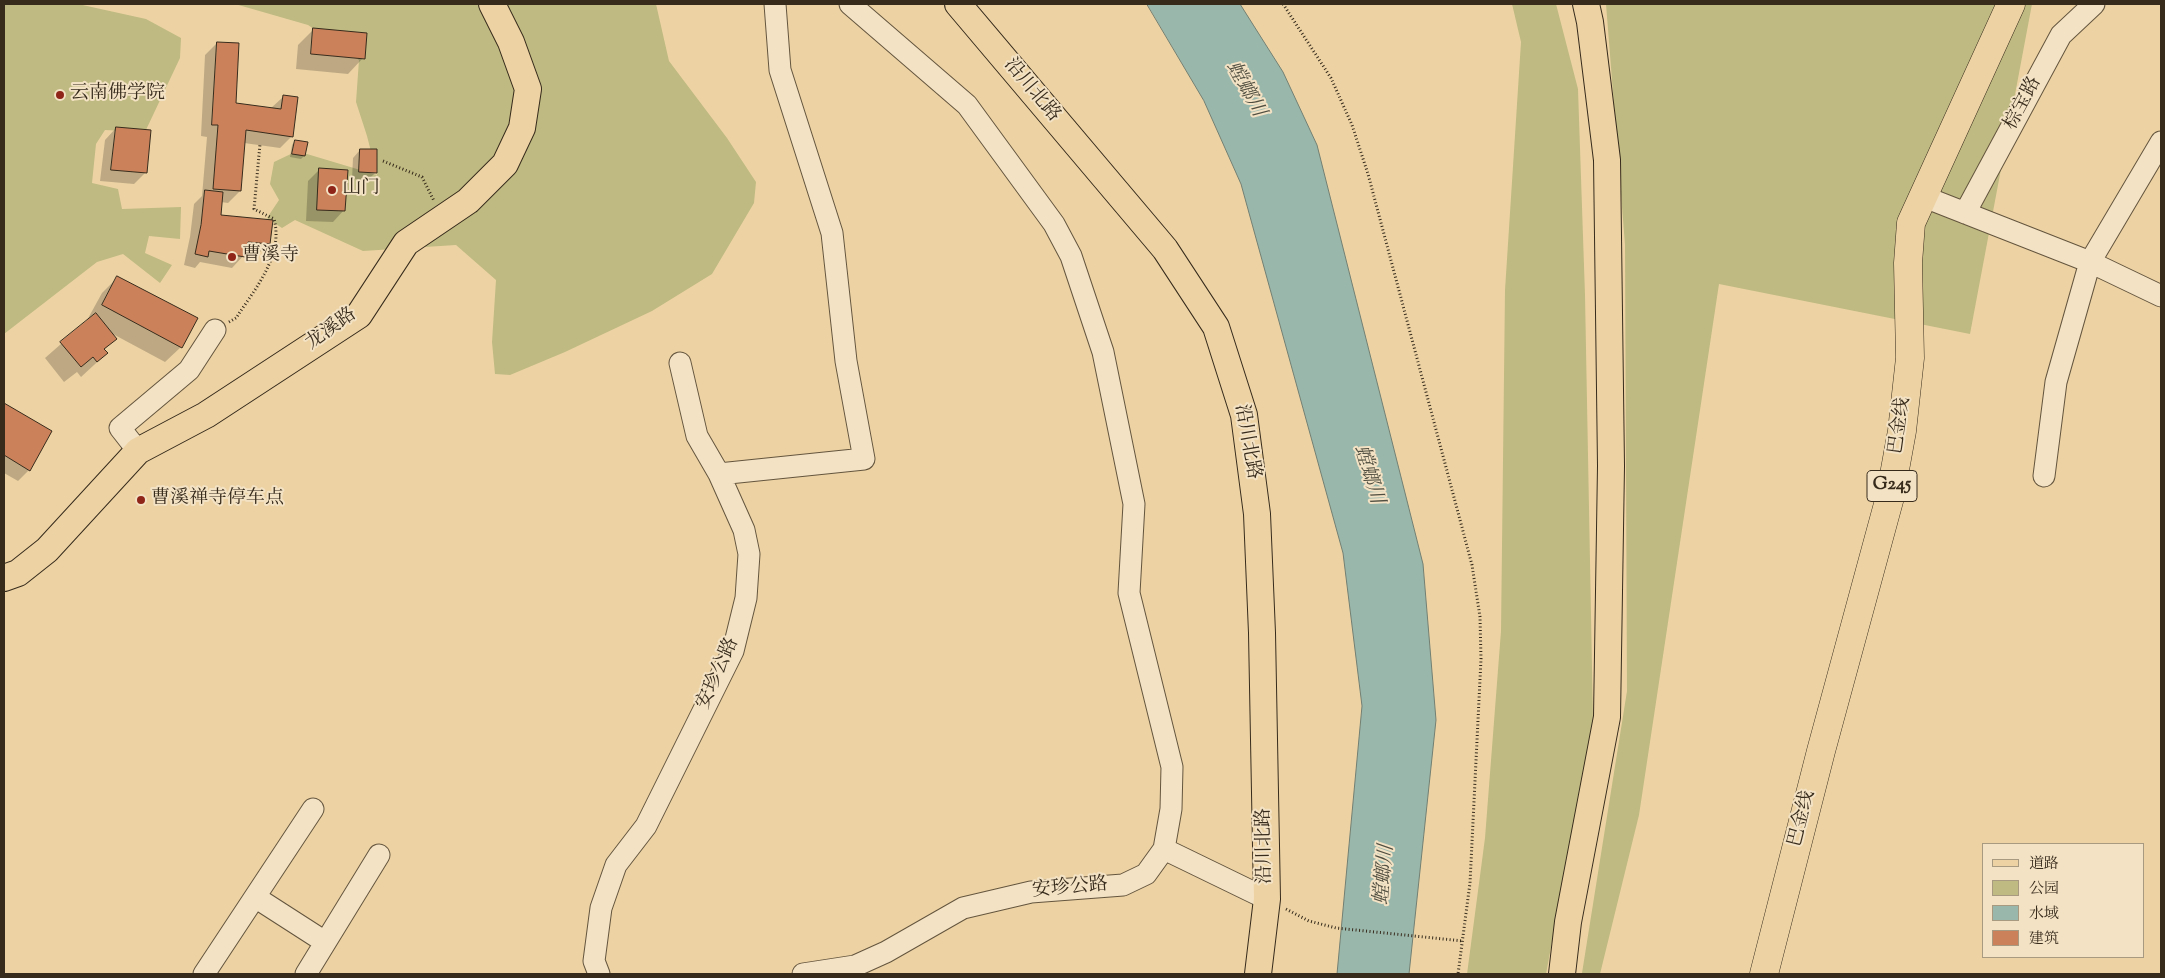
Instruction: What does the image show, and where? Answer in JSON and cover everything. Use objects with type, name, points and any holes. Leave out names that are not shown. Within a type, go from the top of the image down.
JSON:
[{"type":"highway","name":"巴金线","points":[[1764,974],[1821,751],[1890,497],[1902,431],[1910,358],[1908,264],[1911,223],[2011,4]]},
{"type":"main road","name":"龙溪路","points":[[4,578],[18,573],[47,550],[138,451],[206,415],[358,315],[406,243],[468,200],[505,164],[522,128],[528,89],[511,42],[492,4]]},
{"type":"main road","name":"沿川北路","points":[[958,4],[1165,249],[1216,327],[1244,416],[1257,514],[1262,633],[1268,899],[1258,974]]},
{"type":"main road","points":[[1562,974],[1568,922],[1607,708],[1611,466],[1607,160],[1590,22],[1586,4]]},
{"type":"street","points":[[719,474],[864,460],[846,361],[832,233],[780,70],[775,4]]},
{"type":"street","points":[[850,4],[967,105],[1054,224],[1071,256],[1103,352],[1134,504],[1129,593],[1172,767],[1171,809],[1164,849],[1268,899]]},
{"type":"street","name":"棕宝路","points":[[1965,213],[2061,35],[2094,4]]},
{"type":"street","points":[[2044,476],[2056,382],[2090,262],[2161,142]]},
{"type":"street","points":[[1922,196],[2090,262],[2161,296]]},
{"type":"street","points":[[138,451],[120,428],[189,370],[215,330]]},
{"type":"street","name":"安珍公路","points":[[599,974],[594,961],[601,908],[616,865],[646,826],[733,651],[746,598],[749,554],[744,530],[719,474],[697,436],[680,363]]},
{"type":"street","points":[[204,974],[313,809]]},
{"type":"street","name":"安珍公路","points":[[803,974],[855,966],[886,952],[964,908],[1031,892],[1123,885],[1146,874],[1164,849]]},
{"type":"street","points":[[306,974],[379,855]]},
{"type":"street","points":[[255,897],[325,942]]},
{"type":"path","points":[[1283,4],[1332,78],[1355,133],[1368,174],[1472,565],[1480,617],[1481,659],[1470,883],[1458,974]]},
{"type":"path","points":[[215,330],[236,318],[263,275],[274,253],[278,232],[274,219],[254,210],[260,144]]},
{"type":"path","points":[[383,161],[422,176],[431,197],[446,215]]},
{"type":"path","points":[[1268,899],[1309,921],[1336,928],[1463,941]]},
{"type":"green space","points":[[4,4],[78,4],[146,19],[181,38],[180,58],[145,132],[105,130],[96,144],[92,183],[118,189],[122,209],[181,207],[180,239],[149,236],[145,253],[172,265],[160,283],[123,254],[97,262],[4,334]]},
{"type":"green space","points":[[235,4],[656,4],[669,61],[727,138],[756,182],[754,203],[712,274],[652,311],[565,352],[510,375],[495,374],[492,342],[496,280],[456,245],[363,251],[295,220],[282,228],[267,218],[279,200],[270,184],[274,162],[297,151],[377,175],[356,102],[359,60],[308,25]]},
{"type":"green space","points":[[1512,4],[1556,4],[1578,89],[1585,295],[1593,721],[1546,974],[1467,974],[1485,838],[1501,631],[1505,290],[1521,42]]},
{"type":"green space","points":[[1606,4],[2032,4],[1970,334],[1719,284],[1639,815],[1600,974],[1582,973],[1627,691],[1625,245]]},
{"type":"water","name":"螳螂川","points":[[1147,4],[1240,4],[1283,72],[1317,145],[1423,564],[1436,720],[1409,974],[1337,974],[1362,706],[1343,553],[1241,184],[1204,101]]},
{"type":"building","points":[[313,28],[367,33],[365,59],[311,54]]},
{"type":"building","points":[[217,42],[239,43],[236,103],[281,109],[283,95],[298,97],[293,137],[246,130],[241,191],[213,189],[218,125],[212,125]]},
{"type":"building","points":[[116,127],[151,130],[147,173],[111,170]]},
{"type":"building","points":[[295,140],[308,142],[305,156],[292,154]]},
{"type":"building","points":[[360,149],[377,149],[377,173],[359,172]]},
{"type":"building","name":"山门","points":[[319,168],[348,170],[345,211],[317,210]]},
{"type":"building","points":[[205,190],[223,192],[221,215],[273,220],[270,244],[248,242],[245,257],[209,251],[208,257],[195,254]]},
{"type":"building","points":[[117,276],[198,318],[182,348],[102,305]]},
{"type":"building","points":[[96,313],[117,339],[104,349],[108,353],[97,362],[93,357],[81,367],[60,342]]},
{"type":"building","points":[[4,403],[52,431],[30,471],[4,455]]},
{"type":"place","name":"云南佛学院","points":[[60,95]]},
{"type":"place","name":"山门","points":[[332,190]]},
{"type":"place","name":"曹溪寺","points":[[232,257]]},
{"type":"place","name":"曹溪禅寺停车点","points":[[141,500]]}]
